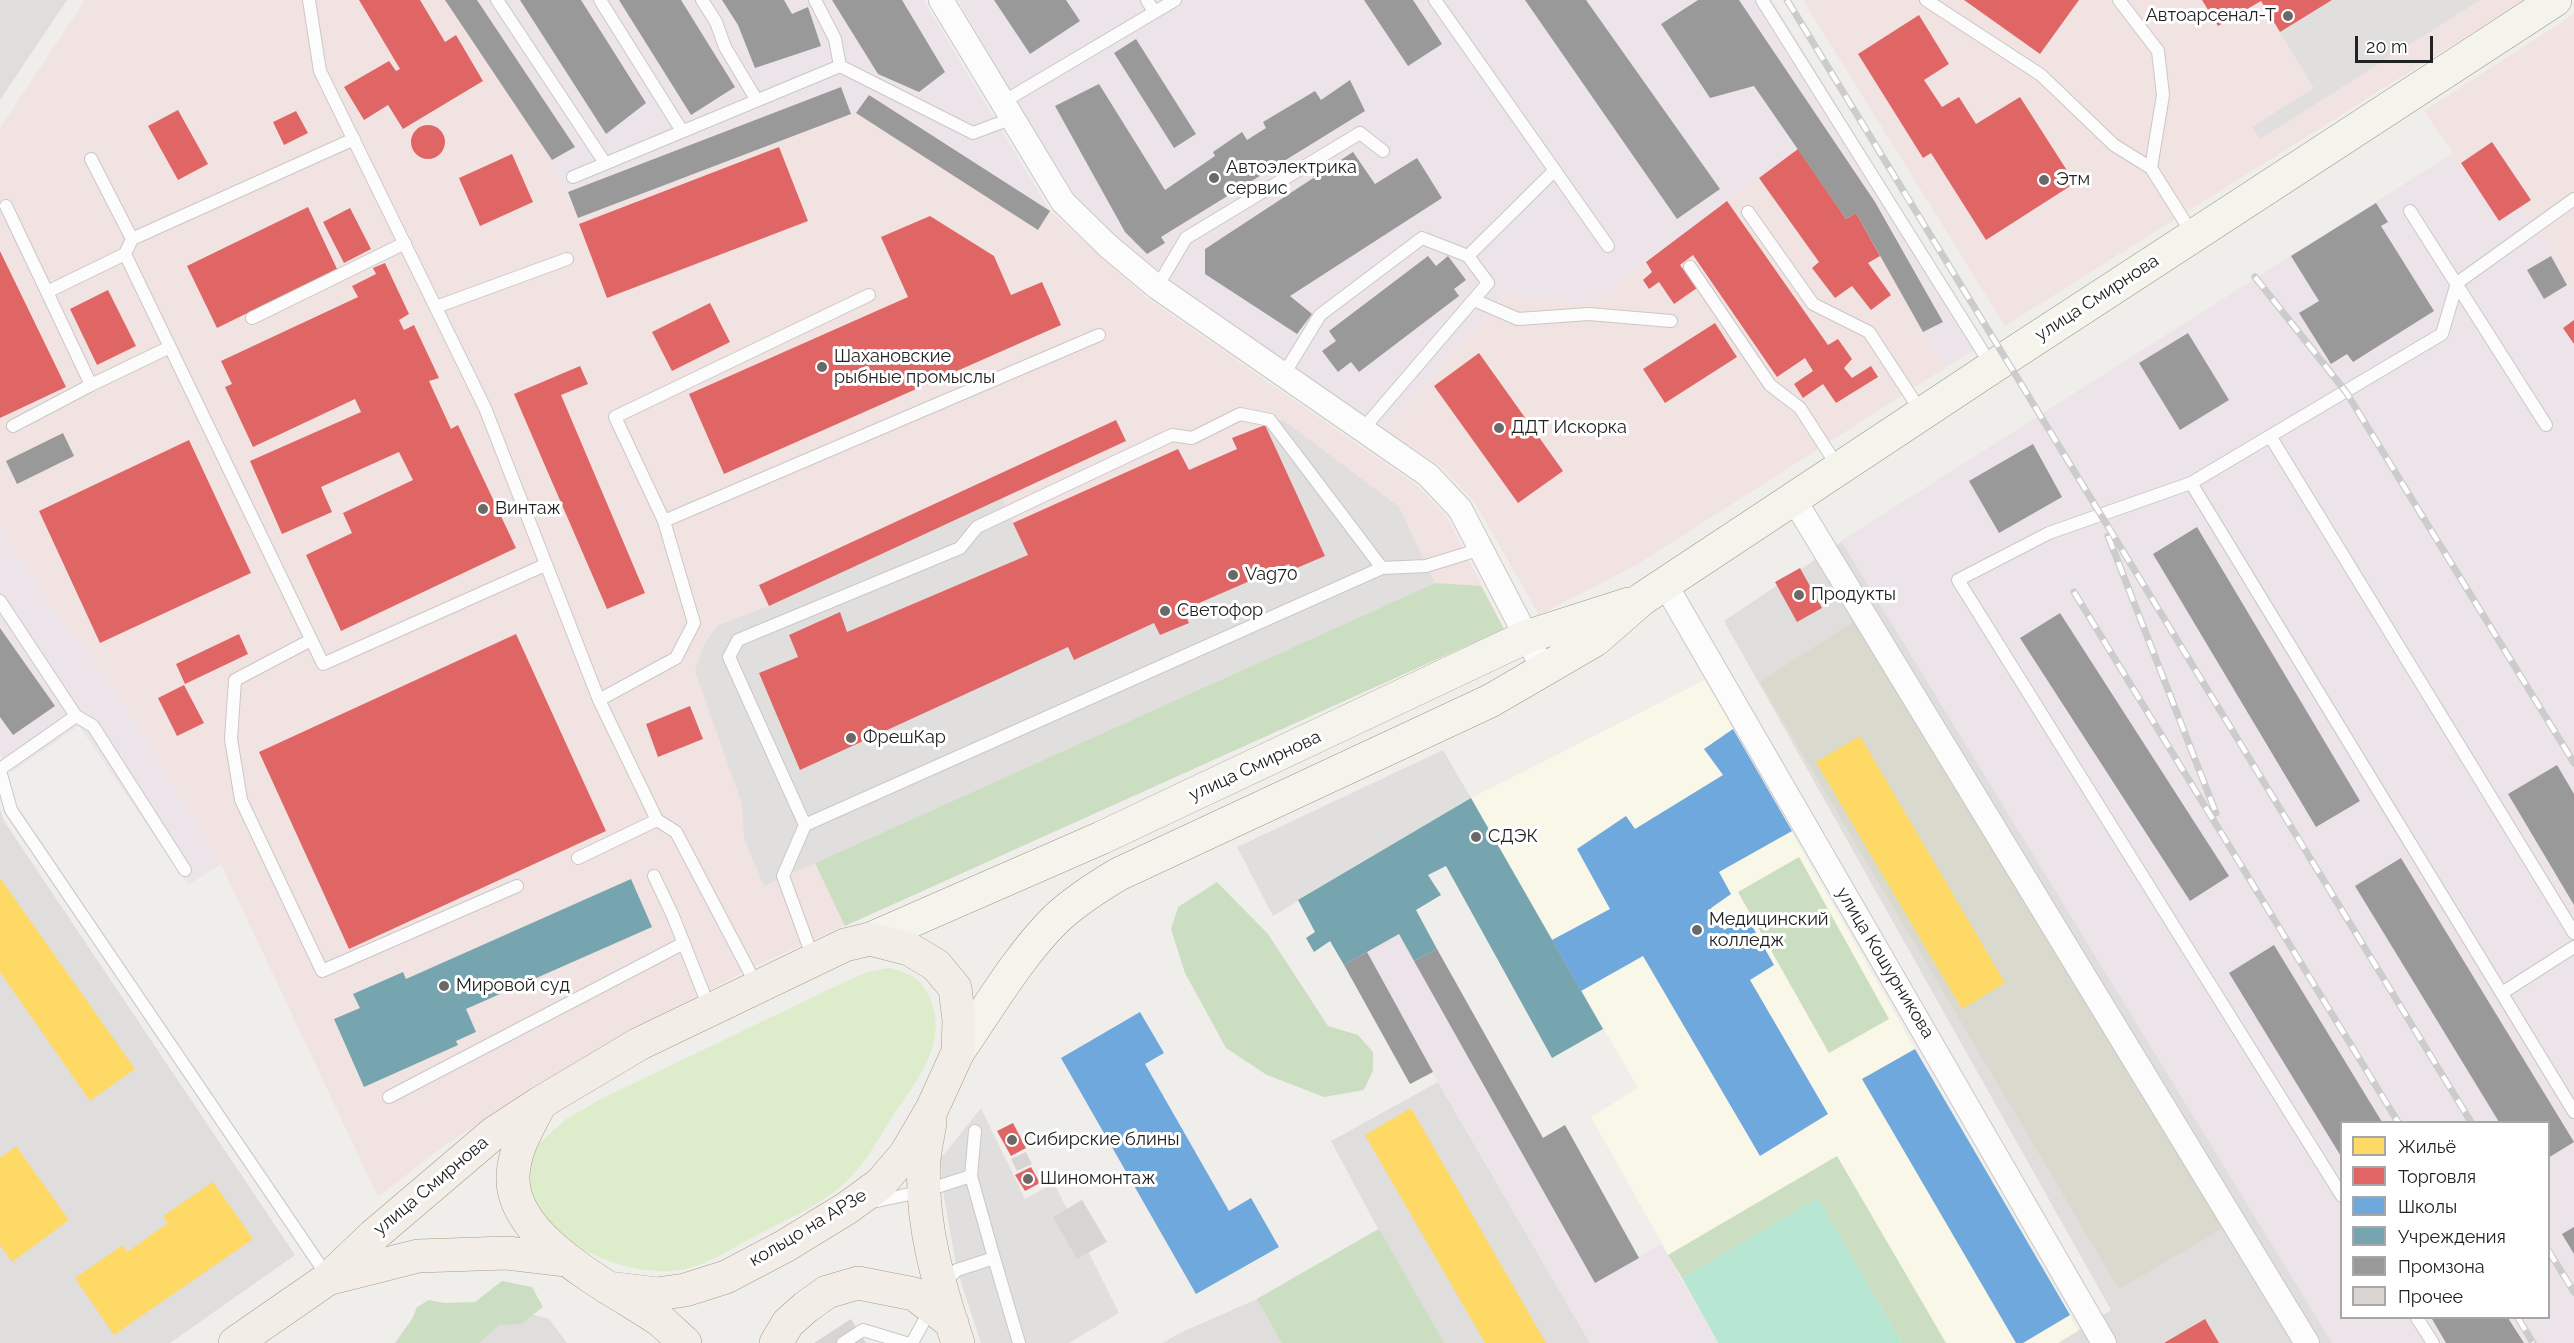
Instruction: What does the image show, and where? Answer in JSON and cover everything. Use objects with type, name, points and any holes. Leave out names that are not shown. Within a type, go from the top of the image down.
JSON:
[{"type":"main road","name":"улица Смирнова","points":[[958,1052],[1030,948],[1056,919],[1082,897],[1119,874],[1490,701],[1545,672],[1595,640],[1653,591],[2539,4]]},
{"type":"main road","name":"улица Смирнова","points":[[870,939],[1101,838],[1526,637],[1653,591]]},
{"type":"main road","name":"кольцо на АРЗе","points":[[870,939],[909,949],[936,966],[954,988],[959,1020],[958,1052],[932,1109],[905,1155],[880,1184],[847,1208],[785,1246],[726,1277],[685,1290],[657,1294],[608,1287],[567,1260],[533,1228],[519,1204],[513,1179],[516,1151],[540,1103],[639,1044],[710,1008],[845,945],[870,939]]},
{"type":"main road","name":"улица Смирнова","points":[[235,1343],[329,1278],[373,1236],[494,1133],[540,1103]]},
{"type":"main road","points":[[932,1109],[924,1160],[924,1191],[931,1244],[945,1315]]},
{"type":"main road","name":"улица Смирнова","points":[[329,1278],[418,1256],[507,1253],[567,1260]]},
{"type":"main road","points":[[776,1343],[788,1323],[806,1307],[827,1292],[858,1283],[914,1294],[945,1315]]},
{"type":"main road","points":[[608,1287],[662,1322],[685,1343]]},
{"type":"street","points":[[941,0],[1063,201],[1108,246],[1156,287],[1428,476],[1460,509],[1545,672]]},
{"type":"street","points":[[1793,498],[2307,1343]]},
{"type":"street","name":"улица Кошурникова","points":[[1653,591],[2104,1343]]},
{"type":"lane","points":[[309,0],[320,70],[485,408],[599,700],[657,820],[676,832],[757,987]]},
{"type":"lane","points":[[497,0],[605,164]]},
{"type":"lane","points":[[600,0],[682,131]]},
{"type":"lane","points":[[702,0],[716,22],[725,47],[756,99]]},
{"type":"lane","points":[[815,0],[835,39],[840,66]]},
{"type":"lane","points":[[1147,0],[1154,12]]},
{"type":"lane","points":[[573,177],[840,66],[973,133],[1175,0]]},
{"type":"lane","points":[[1434,0],[1608,246]]},
{"type":"lane","points":[[1762,0],[1992,367]]},
{"type":"lane","points":[[1926,0],[2041,75],[2114,144],[2151,168],[2193,235]]},
{"type":"lane","points":[[2119,0],[2158,51],[2163,95],[2151,168]]},
{"type":"lane","points":[[1156,287],[1186,238],[1360,133],[1383,151]]},
{"type":"lane","points":[[47,292],[124,254],[132,239],[354,139]]},
{"type":"lane","points":[[91,159],[132,239]]},
{"type":"lane","points":[[1468,255],[1554,171]]},
{"type":"lane","points":[[2340,1193],[1958,580],[2049,533],[2191,483],[2442,334],[2457,283],[2574,199]]},
{"type":"lane","points":[[6,206],[91,385]]},
{"type":"lane","points":[[2410,211],[2546,425]]},
{"type":"lane","points":[[1748,212],[1813,304],[1869,332],[1922,413]]},
{"type":"lane","points":[[1284,374],[1320,315],[1422,238],[1468,255],[1488,283],[1363,429]]},
{"type":"lane","points":[[252,318],[405,243]]},
{"type":"lane","points":[[124,254],[322,664],[545,565]]},
{"type":"lane","points":[[436,307],[567,259]]},
{"type":"lane","points":[[1690,267],[1770,385],[1800,408],[1839,468]]},
{"type":"lane","points":[[599,700],[676,658],[694,623],[664,521],[615,417],[868,295]]},
{"type":"lane","points":[[1474,300],[1518,319],[1589,314],[1671,321]]},
{"type":"lane","points":[[664,521],[1099,335]]},
{"type":"lane","points":[[13,426],[170,347]]},
{"type":"lane","points":[[805,825],[729,657],[738,640],[960,548],[977,527],[1172,435],[1192,438],[1240,414],[1270,420],[1382,567]]},
{"type":"lane","points":[[2270,436],[2574,933]]},
{"type":"lane","points":[[2191,483],[2574,1112]]},
{"type":"lane","points":[[813,959],[783,876],[805,825],[1382,567],[1426,566],[1481,549]]},
{"type":"lane","points":[[0,601],[76,716],[93,726],[185,870]]},
{"type":"lane","points":[[311,640],[235,680],[231,739],[241,800],[322,971],[517,886]]},
{"type":"lane","points":[[76,716],[0,770],[5,814],[329,1278]]},
{"type":"lane","points":[[578,858],[657,820]]},
{"type":"lane","points":[[654,876],[710,1008]]},
{"type":"lane","points":[[389,1096],[684,943]]},
{"type":"lane","points":[[2502,993],[2574,947]]},
{"type":"lane","points":[[975,1131],[971,1176],[1019,1343]]},
{"type":"lane","points":[[847,1208],[924,1191],[971,1176]]},
{"type":"lane","points":[[912,1343],[945,1315],[957,1270],[994,1258]]},
{"type":"lane","points":[[2418,1319],[2433,1343]]},
{"type":"lane","points":[[843,1343],[863,1330],[906,1343]]},
{"type":"shaded area","points":[[0,0],[67,0],[0,100]]},
{"type":"shaded area","points":[[85,0],[445,0],[552,160],[578,217],[856,113],[1050,211],[1147,298],[1419,487],[1447,517],[1504,629],[744,971],[548,1079],[441,1148],[378,1197],[221,864],[113,685],[54,612],[0,529],[0,128]]},
{"type":"shaded area","points":[[445,0],[923,0],[1050,211],[1038,230],[856,113],[578,218],[552,160]]},
{"type":"shaded area","points":[[958,0],[1772,0],[1984,344],[1945,368],[1856,214],[1846,219],[1798,149],[1589,304],[1504,295],[1386,431],[1165,276],[1118,238],[1073,193],[1022,112]]},
{"type":"shaded area","points":[[1803,0],[2524,0],[2005,326]]},
{"type":"shaded area","points":[[2332,0],[2480,0],[2260,139],[2252,127],[2314,88],[2280,32]]},
{"type":"shaded area","points":[[2574,14],[2574,287],[2534,229],[2499,220],[2424,111]]},
{"type":"shaded area","points":[[1798,149],[1856,213],[1945,368],[1638,564],[1539,615],[1474,501],[1438,464],[1386,431],[1504,295],[1589,304]]},
{"type":"shaded area","points":[[2453,153],[2499,220],[2519,206],[2574,287],[2574,1343],[2332,1343],[1841,541]]},
{"type":"shaded area","points":[[1283,420],[1399,507],[1435,583],[764,886],[744,838],[742,804],[695,671],[704,644],[718,625],[769,606],[1002,498],[1028,555],[847,632],[839,612],[789,635],[798,657],[760,673],[1068,647],[1074,660],[1154,623],[1160,635],[1188,623],[1183,610],[1289,564],[1292,570],[1325,556],[1265,425]]},
{"type":"shaded area","points":[[1868,524],[2340,1315],[2340,1319],[2343,1319],[2369,1343],[2058,1343],[2111,1310],[1724,621]]},
{"type":"shaded area","points":[[0,529],[54,612],[113,685],[221,864],[188,885],[79,726],[12,772],[0,754]]},
{"type":"shaded area","points":[[1873,609],[2242,1217],[2119,1289],[1760,682]]},
{"type":"shaded area","name":"Медицинский колледж","points":[[1705,680],[1915,1049],[2070,1315],[2078,1331],[2058,1343],[1718,1343],[1591,1117],[1638,1088],[1471,798]]},
{"type":"shaded area","points":[[1443,750],[1471,798],[1273,916],[1237,847]]},
{"type":"shaded area","points":[[0,809],[4,821],[295,1255],[170,1343],[0,1343]]},
{"type":"shaded area","points":[[1399,934],[1414,961],[1437,949],[1543,1137],[1565,1125],[1639,1257],[1661,1244],[1718,1343],[1590,1343],[1433,1072],[1410,1084],[1344,965]]},
{"type":"shaded area","points":[[1438,1082],[1590,1343],[1163,1343],[1182,1332],[1257,1299],[1378,1229],[1331,1141]]},
{"type":"shaded area","points":[[981,1108],[1025,1199],[1054,1183],[1119,1313],[1069,1343],[981,1343],[957,1270],[942,1186],[941,1158]]},
{"type":"shaded area","points":[[498,1305],[549,1319],[567,1343],[437,1343]]},
{"type":"shaded area","points":[[1182,1332],[1188,1343],[1163,1343]]},
{"type":"green space","points":[[1435,583],[1481,586],[1504,629],[845,926],[815,863]]},
{"type":"green space","points":[[1799,857],[1889,1019],[1829,1053],[1738,892]]},
{"type":"green space","points":[[1217,882],[1268,934],[1328,1026],[1358,1035],[1373,1052],[1373,1070],[1364,1090],[1324,1097],[1267,1075],[1226,1048],[1185,973],[1171,929],[1178,907]]},
{"type":"green space","points":[[889,968],[914,977],[927,991],[935,1015],[933,1046],[920,1076],[861,1166],[838,1189],[817,1203],[704,1263],[685,1269],[652,1271],[599,1257],[567,1240],[545,1220],[522,1186],[528,1154],[565,1120],[599,1100],[836,986],[867,972]]},
{"type":"green space","points":[[1837,1156],[1946,1343],[1902,1343],[1818,1199],[1682,1278],[1668,1255]]},
{"type":"green space","points":[[1818,1198],[1902,1343],[1718,1343],[1682,1278]]},
{"type":"green space","points":[[1379,1229],[1444,1343],[1282,1343],[1257,1299]]},
{"type":"green space","points":[[502,1281],[532,1287],[543,1307],[521,1324],[499,1325],[479,1343],[395,1343],[412,1319],[417,1307],[429,1300],[444,1303],[475,1302]]},
{"type":"building: Жильё","points":[[1860,736],[2005,983],[1962,1009],[1816,762]]},
{"type":"building: Жильё","points":[[0,878],[135,1069],[90,1101],[0,972]]},
{"type":"building: Жильё","points":[[1411,1108],[1546,1343],[1485,1343],[1365,1135]]},
{"type":"building: Жильё","points":[[16,1146],[69,1220],[12,1262],[0,1245],[0,1158]]},
{"type":"building: Жильё","points":[[213,1182],[253,1239],[114,1335],[75,1278],[123,1245],[127,1252],[168,1223],[163,1216]]},
{"type":"building: Торговля","points":[[359,0],[420,0],[445,42],[456,35],[483,81],[403,129],[388,105],[364,120],[344,87],[389,61],[396,71],[400,69]]},
{"type":"building: Торговля","points":[[1964,0],[2079,0],[2040,54]]},
{"type":"building: Торговля","points":[[2202,0],[2332,0],[2280,32],[2261,1],[2218,26]]},
{"type":"building: Торговля","points":[[1919,15],[1949,64],[1924,80],[1942,107],[1959,97],[1976,124],[2020,97],[2075,183],[1986,240],[1931,153],[1923,158],[1858,54]]},
{"type":"building: Торговля","points":[[178,110],[208,164],[178,180],[148,126]]},
{"type":"building: Торговля","points":[[296,111],[308,133],[284,145],[273,122]]},
{"type":"building: Торговля","points":[[428,125],[440,130],[445,142],[440,154],[428,159],[416,154],[411,142],[416,130]]},
{"type":"building: Торговля","points":[[2492,142],[2531,200],[2499,221],[2461,163]]},
{"type":"building: Торговля","points":[[779,147],[808,221],[607,298],[579,224]]},
{"type":"building: Торговля","points":[[1798,149],[1846,219],[1856,213],[1880,256],[1868,263],[1891,295],[1871,310],[1852,286],[1835,298],[1812,268],[1819,262],[1759,178]]},
{"type":"building: Торговля","points":[[512,154],[533,202],[480,226],[459,178]]},
{"type":"building: Торговля","points":[[1727,201],[1828,345],[1838,339],[1852,359],[1844,368],[1852,378],[1871,366],[1878,377],[1836,403],[1823,384],[1803,398],[1794,384],[1813,371],[1805,358],[1777,377],[1693,255],[1680,265],[1697,288],[1674,304],[1659,282],[1649,289],[1643,280],[1652,272],[1646,262]]},
{"type":"building: Торговля","points":[[308,207],[337,269],[217,328],[187,266]]},
{"type":"building: Торговля","points":[[350,208],[371,249],[344,263],[323,222]]},
{"type":"building: Торговля","points":[[930,216],[994,256],[1011,295],[1042,282],[1061,325],[724,474],[689,394],[908,297],[881,237]]},
{"type":"building: Торговля","points":[[0,251],[66,387],[0,418]]},
{"type":"building: Торговля","points":[[385,263],[409,314],[399,320],[404,330],[414,325],[439,378],[429,381],[451,429],[458,425],[516,548],[341,631],[306,555],[352,533],[343,513],[413,480],[399,452],[321,487],[332,512],[282,534],[250,461],[361,412],[355,399],[253,447],[225,387],[232,384],[221,361],[358,297],[352,286],[376,274],[373,268]]},
{"type":"building: Торговля","points":[[108,290],[136,346],[97,365],[70,309]]},
{"type":"building: Торговля","points":[[710,303],[730,342],[672,371],[652,332]]},
{"type":"building: Торговля","points":[[2574,320],[2574,344],[2563,328]]},
{"type":"building: Торговля","points":[[1715,323],[1737,357],[1665,403],[1643,369]]},
{"type":"building: Торговля","name":"ДДТ Искорка","points":[[1479,353],[1563,471],[1518,503],[1434,386]]},
{"type":"building: Торговля","points":[[580,366],[588,384],[561,395],[645,593],[607,609],[514,394]]},
{"type":"building: Торговля","points":[[1116,420],[1126,441],[769,606],[759,585]]},
{"type":"building: Торговля","points":[[1265,425],[1325,556],[1292,570],[1289,564],[1183,610],[1189,623],[1160,635],[1154,623],[1074,660],[1068,647],[800,770],[759,673],[798,657],[789,635],[840,612],[847,632],[1028,555],[1013,523],[1178,449],[1189,470],[1237,449],[1232,438]]},
{"type":"building: Торговля","points":[[189,440],[251,573],[100,643],[39,511]]},
{"type":"building: Торговля","name":"Продукты","points":[[1800,568],[1822,608],[1797,622],[1775,582]]},
{"type":"building: Торговля","points":[[239,634],[248,654],[185,684],[176,664]]},
{"type":"building: Торговля","points":[[516,634],[606,831],[349,949],[259,752]]},
{"type":"building: Торговля","points":[[184,685],[204,723],[177,736],[158,698]]},
{"type":"building: Торговля","points":[[690,706],[703,739],[658,757],[646,724]]},
{"type":"building: Торговля","name":"Сибирские блины","points":[[1013,1123],[1026,1148],[1011,1156],[997,1131]]},
{"type":"building: Торговля","name":"Шиномонтаж","points":[[1031,1167],[1040,1183],[1025,1191],[1015,1175]]},
{"type":"building: Торговля","points":[[2205,1319],[2219,1343],[2164,1343]]},
{"type":"building: Школы","points":[[1733,729],[1792,831],[1719,872],[1731,894],[1711,908],[1724,930],[1747,917],[1774,965],[1750,980],[1828,1114],[1760,1156],[1643,956],[1581,991],[1552,940],[1610,909],[1577,849],[1626,816],[1635,829],[1723,775],[1704,749]]},
{"type":"building: Школы","points":[[1140,1012],[1164,1053],[1145,1064],[1229,1211],[1251,1198],[1279,1247],[1196,1294],[1061,1058]]},
{"type":"building: Школы","points":[[1915,1049],[2070,1315],[2023,1343],[2016,1343],[1862,1079]]},
{"type":"building: Учреждения","points":[[1471,798],[1603,1029],[1552,1058],[1446,866],[1428,875],[1441,895],[1416,910],[1437,949],[1414,961],[1399,934],[1344,965],[1330,941],[1314,952],[1306,938],[1315,932],[1298,900]]},
{"type":"building: Учреждения","name":"Мировой суд","points":[[631,879],[652,927],[466,1009],[476,1032],[456,1041],[458,1045],[364,1087],[334,1019],[360,1008],[353,994],[403,972],[406,979]]},
{"type":"building: Промзона","points":[[445,0],[477,0],[575,147],[552,160]]},
{"type":"building: Промзона","points":[[520,0],[581,0],[646,103],[606,134]]},
{"type":"building: Промзона","points":[[619,0],[681,0],[735,87],[691,115]]},
{"type":"building: Промзона","points":[[722,0],[784,0],[792,14],[808,7],[821,46],[755,68],[738,25]]},
{"type":"building: Промзона","points":[[832,0],[902,0],[945,72],[919,92],[878,74]]},
{"type":"building: Промзона","points":[[994,0],[1066,0],[1080,21],[1030,54]]},
{"type":"building: Промзона","points":[[1364,0],[1413,0],[1442,44],[1408,66]]},
{"type":"building: Промзона","points":[[1525,0],[1586,0],[1720,189],[1677,219]]},
{"type":"building: Промзона","points":[[1698,0],[1739,0],[1875,202],[1943,322],[1923,332],[1856,213],[1846,219],[1754,86],[1710,98],[1661,24]]},
{"type":"building: Промзона","points":[[1136,39],[1196,134],[1174,148],[1114,53]]},
{"type":"building: Промзона","points":[[1350,80],[1365,111],[1161,237],[1165,243],[1147,254],[1125,232],[1055,106],[1099,84],[1165,190],[1215,156],[1213,152],[1242,132],[1247,140],[1266,128],[1263,122],[1315,91],[1321,100]]},
{"type":"building: Промзона","points":[[841,87],[851,114],[578,218],[568,192]]},
{"type":"building: Промзона","points":[[869,95],[1050,211],[1038,230],[856,113]]},
{"type":"building: Промзона","points":[[1353,152],[1375,184],[1417,158],[1442,198],[1290,296],[1312,314],[1297,334],[1205,274],[1205,249]]},
{"type":"building: Промзона","points":[[2376,203],[2388,222],[2381,226],[2434,311],[2353,362],[2347,354],[2331,364],[2299,313],[2319,301],[2291,256]]},
{"type":"building: Промзона","points":[[1428,256],[1436,266],[1448,256],[1466,280],[1454,289],[1459,296],[1359,372],[1351,362],[1338,372],[1322,351],[1336,341],[1329,331]]},
{"type":"building: Промзона","points":[[2551,256],[2567,285],[2544,299],[2527,270]]},
{"type":"building: Промзона","points":[[2188,333],[2229,400],[2180,430],[2139,363]]},
{"type":"building: Промзона","points":[[63,433],[74,456],[17,484],[6,461]]},
{"type":"building: Промзона","points":[[2033,444],[2062,497],[1999,533],[1969,481]]},
{"type":"building: Промзона","points":[[2197,527],[2360,801],[2316,827],[2153,554]]},
{"type":"building: Промзона","points":[[2060,613],[2229,876],[2190,901],[2020,638]]},
{"type":"building: Промзона","points":[[0,628],[55,706],[13,735],[0,717]]},
{"type":"building: Промзона","points":[[2557,765],[2574,794],[2574,905],[2508,794]]},
{"type":"building: Промзона","points":[[2401,858],[2574,1142],[2550,1157],[2550,1121],[2498,1121],[2355,886]]},
{"type":"building: Промзона","points":[[2274,945],[2381,1121],[2340,1121],[2340,1155],[2229,973]]},
{"type":"building: Промзона","points":[[1437,949],[1543,1138],[1565,1125],[1639,1258],[1595,1283],[1414,961]]},
{"type":"building: Промзона","points":[[1367,952],[1433,1072],[1410,1084],[1344,965]]},
{"type":"building: Промзона","points":[[2574,1227],[2574,1254],[2562,1234]]},
{"type":"building: Промзона","points":[[2432,1319],[2509,1319],[2524,1343],[2446,1343]]},
{"type":"building: Прочее","points":[[1026,1152],[1032,1164],[1017,1171],[1011,1159]]},
{"type":"building: Прочее","points":[[1082,1200],[1107,1242],[1077,1259],[1053,1217]]},
{"type":"building: Прочее","points":[[851,1319],[866,1343],[814,1343]]},
{"type":"railway","points":[[1787,0],[2470,1121]]},
{"type":"railway","points":[[2255,277],[2346,392],[2574,763]]},
{"type":"railway","points":[[2108,536],[2216,813]]},
{"type":"railway","points":[[2074,592],[2397,1121]]},
{"type":"railway","points":[[2550,1253],[2574,1292]]},
{"type":"railway","points":[[2519,1319],[2533,1343]]},
{"type":"place","name":"Автоарсенал-Т","points":[[2288,16]]},
{"type":"place","name":"Автоэлектрика сервис","points":[[1214,178]]},
{"type":"place","name":"Этм","points":[[2044,180]]},
{"type":"place","name":"Шахановские рыбные промыслы","points":[[822,367]]},
{"type":"place","name":"ДДТ Искорка","points":[[1499,428]]},
{"type":"place","name":"Винтаж","points":[[483,509]]},
{"type":"place","name":"Vag70","points":[[1233,575]]},
{"type":"place","name":"Продукты","points":[[1799,595]]},
{"type":"place","name":"Светофор","points":[[1165,611]]},
{"type":"place","name":"ФрешКар","points":[[851,738]]},
{"type":"place","name":"СДЭК","points":[[1476,837]]},
{"type":"place","name":"Медицинский колледж","points":[[1697,930]]},
{"type":"place","name":"Мировой суд","points":[[444,986]]},
{"type":"place","name":"Сибирские блины","points":[[1012,1140]]},
{"type":"place","name":"Шиномонтаж","points":[[1028,1179]]}]
